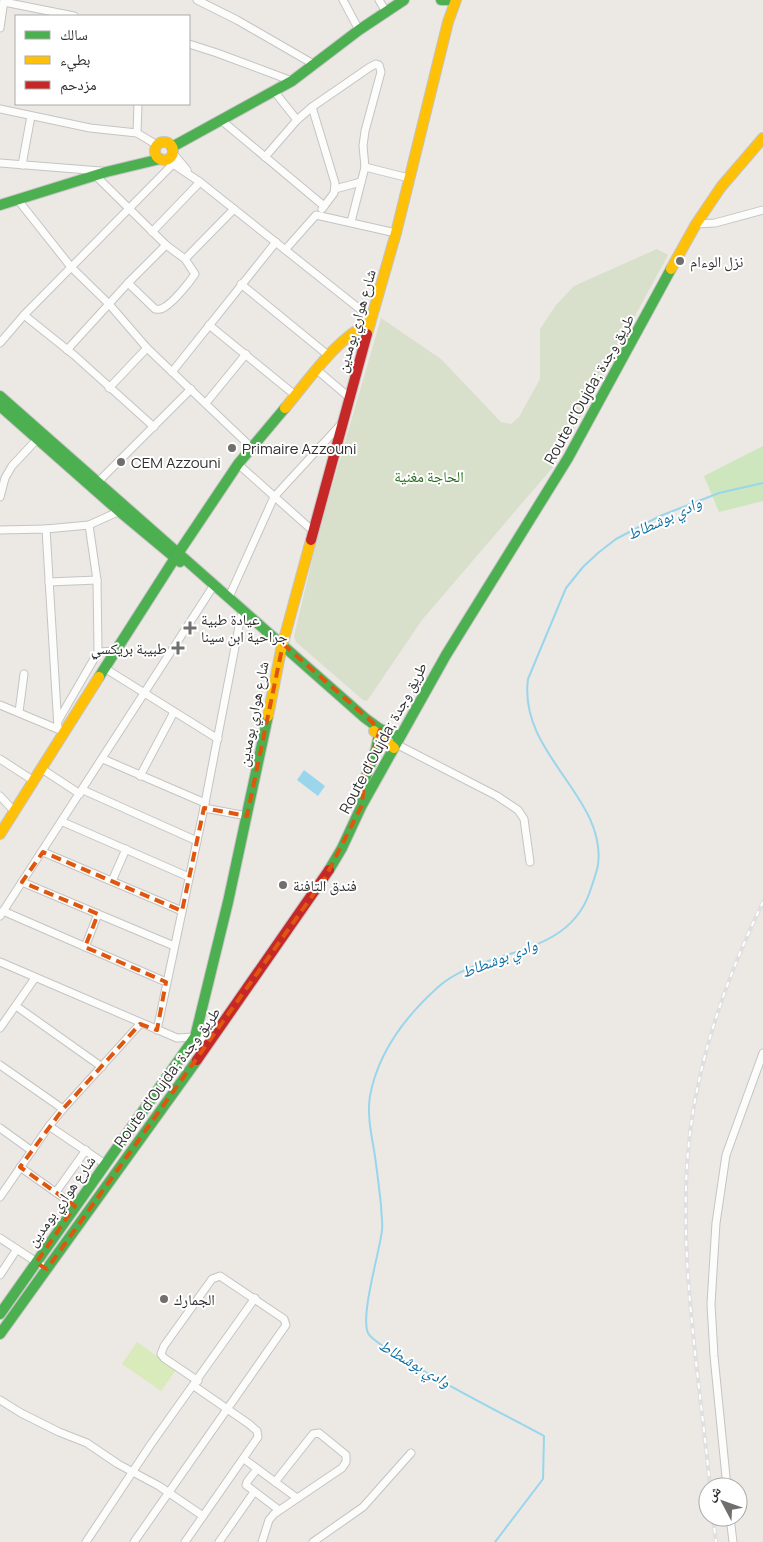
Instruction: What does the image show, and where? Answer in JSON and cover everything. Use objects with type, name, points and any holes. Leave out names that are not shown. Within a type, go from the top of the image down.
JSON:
[{"type":"street","points":[[197,0],[237,20],[315,65]]},
{"type":"street","points":[[342,0],[359,30]]},
{"type":"street","points":[[380,0],[386,12]]},
{"type":"street","points":[[0,343],[24,315],[130,209],[169,156],[222,120],[292,81],[359,30],[404,0]]},
{"type":"street","name":"شارع هواري بومدين","points":[[1,1310],[195,1037],[228,902],[282,647],[312,531],[396,233],[450,13],[448,0]]},
{"type":"street","points":[[0,28],[4,1],[69,15]]},
{"type":"street","points":[[190,44],[292,81]]},
{"type":"street","points":[[265,157],[297,120],[312,107],[370,67],[376,64],[379,65],[381,72],[365,130],[363,146],[365,167],[351,222]]},
{"type":"street","points":[[274,91],[297,120]]},
{"type":"street","points":[[137,133],[138,105]]},
{"type":"street","points":[[312,107],[336,189]]},
{"type":"street","points":[[0,109],[90,128],[137,133],[156,147]]},
{"type":"street","points":[[22,166],[31,116]]},
{"type":"street","points":[[222,120],[324,206]]},
{"type":"street","name":"Route d'Oujda; طريق وجدة","points":[[0,1334],[213,1038],[325,878],[397,742],[473,610],[568,458],[696,224],[721,187],[763,138]]},
{"type":"street","points":[[60,727],[106,668],[177,555],[251,447],[329,356],[358,328],[371,321],[169,156],[165,142],[134,164]]},
{"type":"street","points":[[156,147],[156,155],[169,156]]},
{"type":"street","points":[[0,205],[106,172],[169,156]]},
{"type":"street","points":[[0,163],[106,172]]},
{"type":"street","points":[[365,167],[409,178]]},
{"type":"street","points":[[96,176],[152,232],[185,259],[195,274],[163,308],[155,309],[128,283]]},
{"type":"street","points":[[152,232],[200,182]]},
{"type":"street","points":[[284,250],[324,206],[336,189],[361,182]]},
{"type":"street","points":[[18,200],[71,267],[109,304],[147,348],[251,447]]},
{"type":"street","points":[[185,259],[234,209]]},
{"type":"street","points":[[696,224],[714,223],[763,210]]},
{"type":"street","points":[[316,215],[396,233]]},
{"type":"street","points":[[172,372],[276,242]]},
{"type":"street","points":[[67,350],[128,283],[166,245]]},
{"type":"street","points":[[241,284],[329,356]]},
{"type":"street","points":[[24,315],[67,350],[154,427]]},
{"type":"street","points":[[209,325],[296,395]]},
{"type":"street","points":[[109,388],[147,348]]},
{"type":"street","points":[[206,403],[246,354]]},
{"type":"street","points":[[317,370],[350,398]]},
{"type":"street","points":[[98,482],[191,389]]},
{"type":"street","points":[[0,396],[40,436],[213,587],[241,616],[282,647]]},
{"type":"street","points":[[0,406],[98,482],[122,509]]},
{"type":"street","points":[[229,597],[274,497],[344,421]]},
{"type":"street","points":[[0,497],[5,478],[12,466],[40,436]]},
{"type":"street","points":[[238,464],[312,531]]},
{"type":"street","points":[[0,530],[89,526],[122,509]]},
{"type":"street","points":[[0,833],[42,769],[60,727],[98,652],[97,580],[89,526]]},
{"type":"street","points":[[46,529],[60,727]]},
{"type":"street","points":[[49,582],[97,580]]},
{"type":"street","points":[[213,587],[229,597],[282,647],[380,732],[497,796],[518,810],[524,818],[530,862]]},
{"type":"street","points":[[166,982],[86,947],[2,914],[213,587]]},
{"type":"street","points":[[157,1030],[205,805],[241,616]]},
{"type":"street","points":[[98,652],[116,651]]},
{"type":"street","points":[[106,668],[218,739]]},
{"type":"street","points":[[19,712],[24,674]]},
{"type":"street","points":[[0,705],[60,727]]},
{"type":"street","points":[[140,776],[174,712]]},
{"type":"street","points":[[362,805],[364,782],[380,732]]},
{"type":"street","points":[[0,759],[34,781]]},
{"type":"street","points":[[103,759],[205,805],[246,816]]},
{"type":"street","points":[[42,769],[82,792],[197,840]]},
{"type":"street","points":[[0,796],[14,812]]},
{"type":"street","points":[[63,822],[189,877]]},
{"type":"street","points":[[112,881],[126,849]]},
{"type":"street","points":[[43,852],[182,911]]},
{"type":"street","points":[[22,882],[174,946]]},
{"type":"street","points":[[86,947],[98,914]]},
{"type":"street","points":[[0,962],[176,1038],[213,1038]]},
{"type":"street","points":[[0,1028],[35,978]]},
{"type":"street","points":[[16,1006],[102,1067]]},
{"type":"street","points":[[0,1198],[49,1126],[140,1024]]},
{"type":"street","points":[[176,1038],[185,1053]]},
{"type":"street","points":[[726,1477],[714,1356],[711,1304],[716,1223],[726,1156],[763,1053]]},
{"type":"street","points":[[0,1065],[63,1109]]},
{"type":"street","points":[[49,1126],[105,1164]]},
{"type":"street","points":[[0,1128],[32,1151]]},
{"type":"street","points":[[56,1192],[86,1150]]},
{"type":"street","points":[[20,1167],[74,1206]]},
{"type":"street","points":[[0,1182],[7,1187]]},
{"type":"street","points":[[0,1238],[47,1270]]},
{"type":"street","points":[[0,1275],[17,1249]]},
{"type":"street","points":[[134,1542],[228,1409],[286,1325],[284,1319],[255,1298],[223,1277],[218,1276],[215,1277],[162,1349],[161,1354],[162,1357],[228,1409],[249,1424],[258,1434],[254,1445],[185,1542]]},
{"type":"street","points":[[86,1542],[255,1298]]},
{"type":"street","points":[[1,1310],[13,1316]]},
{"type":"street","points":[[0,1400],[36,1421],[87,1443],[203,1516]]},
{"type":"street","points":[[262,1542],[269,1520],[279,1510],[344,1465],[347,1460],[345,1453],[319,1434],[313,1434],[275,1482]]},
{"type":"street","points":[[313,1542],[362,1507],[411,1454]]},
{"type":"street","points":[[244,1459],[297,1498]]},
{"type":"street","points":[[257,1469],[246,1484],[279,1510]]},
{"type":"street","points":[[219,1542],[254,1492]]},
{"type":"street","points":[[731,1527],[733,1542]]},
{"type":"highlighted area","points":[[283,644],[380,729],[364,782],[362,805],[325,878],[47,1269],[36,1263],[75,1206],[20,1167],[63,1109],[140,1024],[157,1030],[166,982],[85,947],[98,914],[22,882],[43,852],[182,911],[204,808],[247,816]]},
{"type":"green space","name":"الحاجة مغنية","points":[[657,249],[668,255],[553,467],[422,620],[367,701],[363,700],[296,642],[294,636],[318,535],[381,318],[441,359],[501,422],[511,424],[519,417],[540,379],[540,329],[556,305],[574,286]]},
{"type":"green space","points":[[763,446],[763,501],[719,512],[704,476]]},
{"type":"green space","points":[[137,1342],[176,1370],[161,1391],[122,1364]]},
{"type":"water","points":[[304,770],[325,786],[318,796],[297,780]]},
{"type":"waterway","name":"وادي بوشطاط","points":[[495,1542],[543,1479],[544,1436],[479,1402],[395,1354],[377,1342],[368,1333],[366,1324],[368,1298],[382,1227],[379,1185],[369,1116],[369,1103],[374,1080],[379,1065],[394,1036],[414,1011],[437,988],[455,975],[476,965],[542,942],[561,931],[577,915],[589,894],[598,865],[597,841],[589,818],[577,796],[548,753],[536,730],[529,706],[528,679],[566,588],[583,567],[616,539],[660,516],[719,493],[763,483]]},
{"type":"railway","points":[[709,1477],[690,1306],[687,1260],[687,1169],[691,1125],[702,1067],[718,1011],[739,955],[763,902]]},
{"type":"railway","points":[[714,1527],[716,1542]]},
{"type":"traffic: fast","points":[[172,147],[292,81],[359,30],[404,0]]},
{"type":"traffic: fast","points":[[441,0],[452,0]]},
{"type":"traffic: fast","points":[[0,205],[106,172],[160,159]]},
{"type":"traffic: fast","points":[[329,870],[342,848],[362,805],[446,655],[568,458],[671,269]]},
{"type":"traffic: fast","points":[[0,396],[365,718],[380,729],[400,736]]},
{"type":"traffic: fast","points":[[0,406],[120,512],[180,562]]},
{"type":"traffic: fast","points":[[99,677],[238,464],[285,408]]},
{"type":"traffic: fast","points":[[0,1314],[195,1037],[228,902],[268,716]]},
{"type":"traffic: fast","points":[[362,802],[364,782],[376,749],[380,729]]},
{"type":"traffic: fast","points":[[0,1334],[197,1060]]},
{"type":"traffic: slow","points":[[367,334],[396,233],[448,22],[456,0]]},
{"type":"traffic: slow","points":[[671,269],[696,224],[721,187],[763,138]]},
{"type":"traffic: slow","points":[[164,142],[172,147],[173,151],[168,159],[164,160],[156,155],[155,151],[160,143],[164,142]]},
{"type":"traffic: slow","points":[[285,408],[335,349],[346,338],[370,323]]},
{"type":"traffic: slow","points":[[268,716],[281,650],[311,540]]},
{"type":"traffic: slow","points":[[0,834],[99,677]]},
{"type":"traffic: slow","points":[[374,731],[394,748]]},
{"type":"traffic: jam","points":[[311,540],[367,334]]},
{"type":"traffic: jam","points":[[197,1060],[329,870]]},
{"type":"place","name":"نزل الوءام","points":[[680,261]]},
{"type":"place","name":"Primaire Azzouni","points":[[232,448]]},
{"type":"place","name":"CEM Azzouni","points":[[121,462]]},
{"type":"place","name":"عيادة طبية جراحية ابن سينا","points":[[190,628]]},
{"type":"place","name":"طبيبة بريكسي","points":[[178,648]]},
{"type":"place","name":"فندق التافنة","points":[[283,885]]},
{"type":"place","name":"الجمارك","points":[[164,1299]]}]
